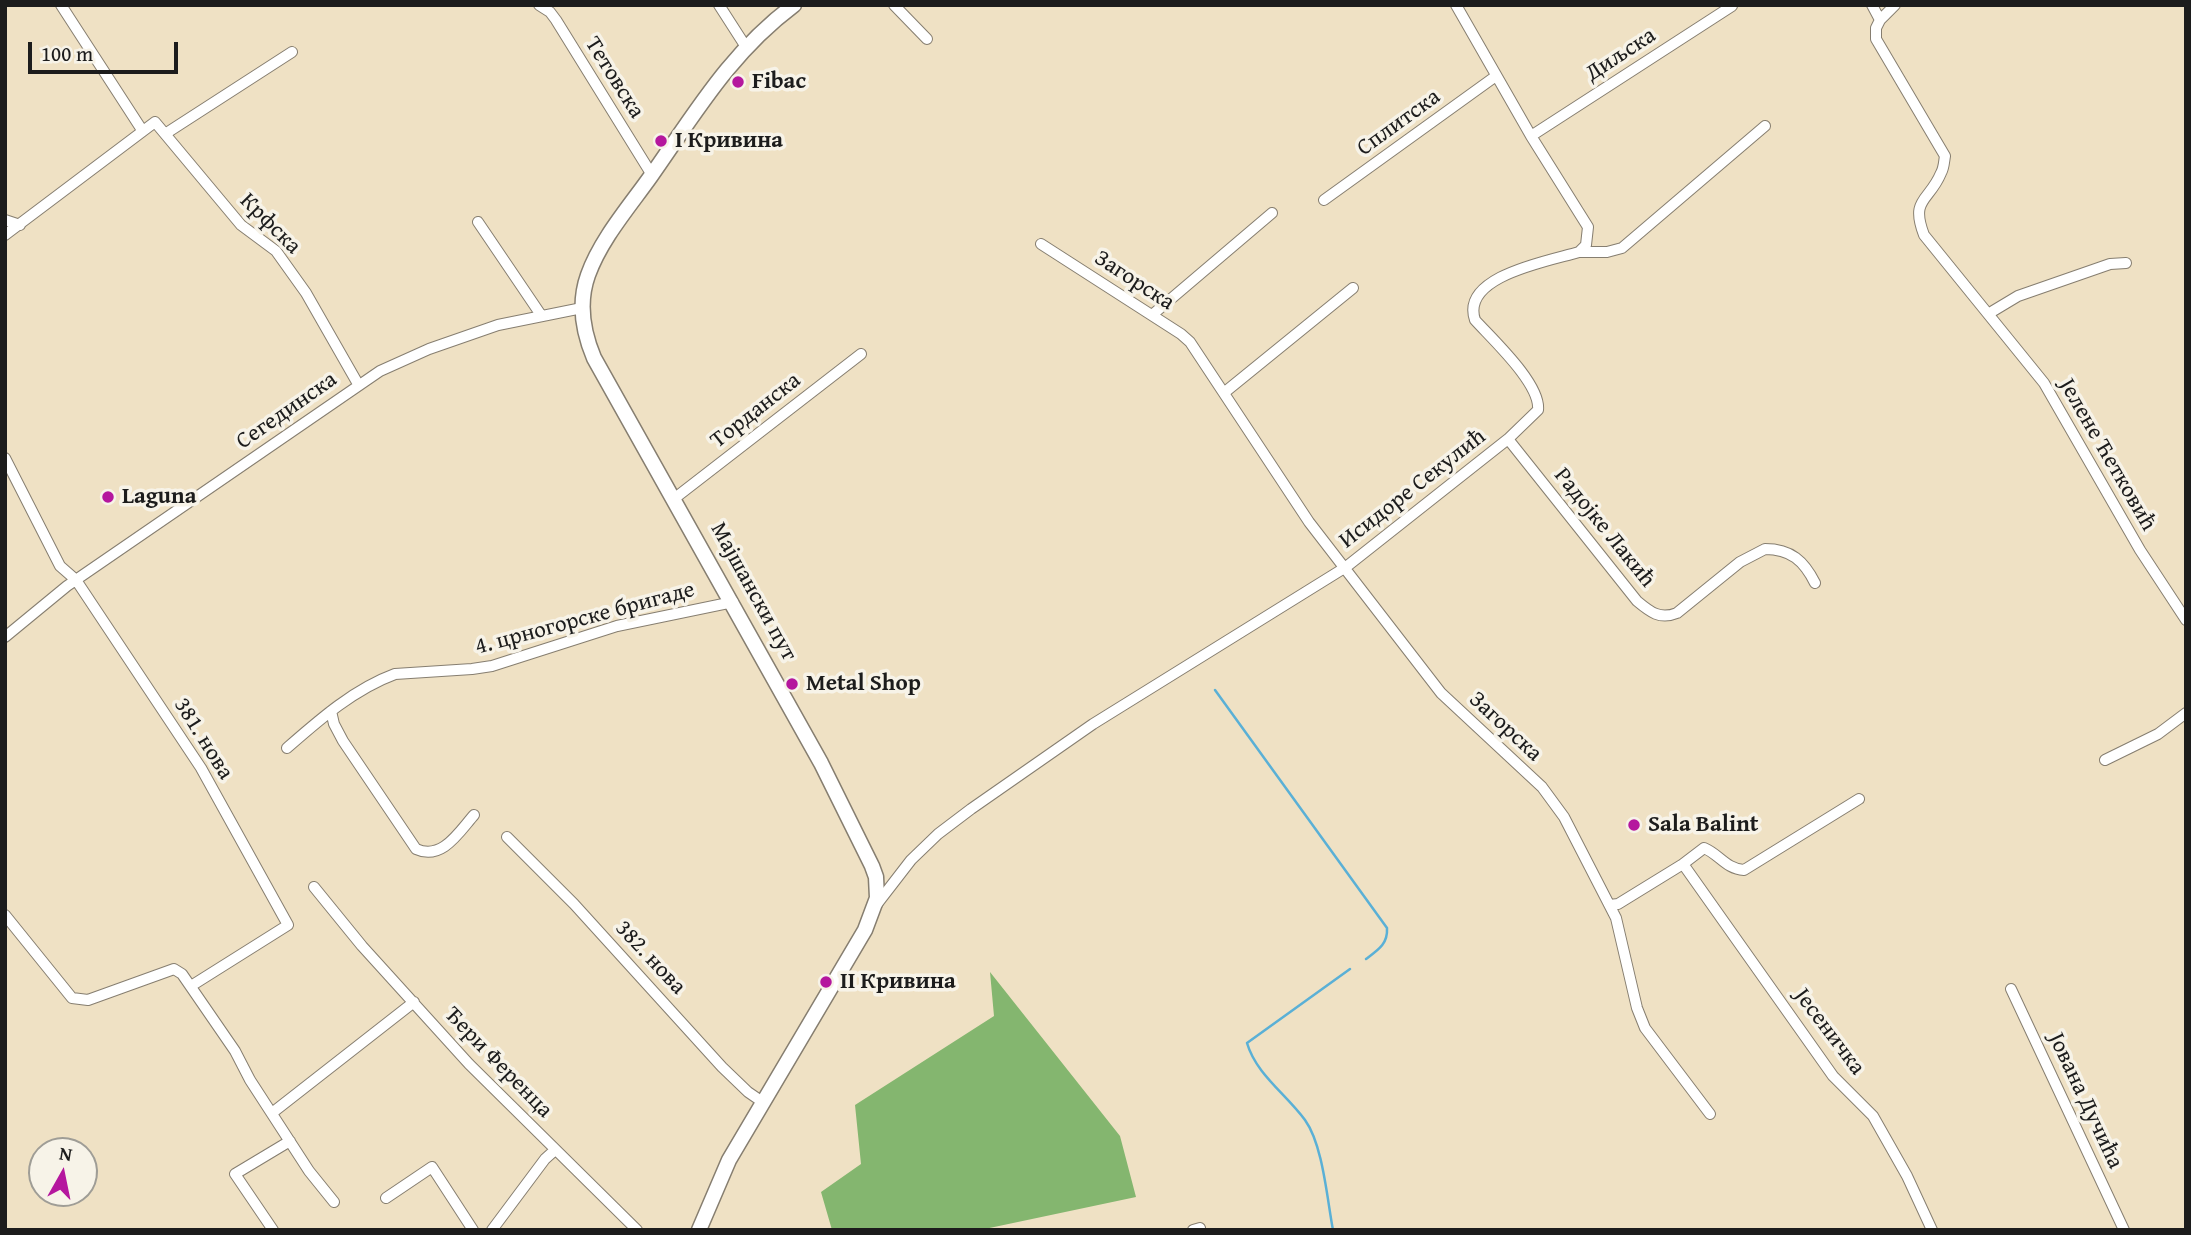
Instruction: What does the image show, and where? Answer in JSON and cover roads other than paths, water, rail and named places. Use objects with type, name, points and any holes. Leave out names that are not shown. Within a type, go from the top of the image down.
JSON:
[{"type":"street","points":[[61,5],[142,130]]},
{"type":"street","name":"Тетовска","points":[[539,5],[556,20],[652,175]]},
{"type":"street","points":[[719,5],[746,47]]},
{"type":"street","name":"Мајшански пут","points":[[699,1230],[729,1160],[865,930],[875,908],[877,886],[872,866],[821,763],[675,498],[594,358],[585,334],[582,308],[588,276],[597,257],[718,78],[746,47],[794,5]]},
{"type":"street","points":[[894,5],[927,39]]},
{"type":"street","points":[[1456,5],[1531,136],[1588,227],[1586,245],[1579,252]]},
{"type":"street","name":"Јелене Ћетковић","points":[[1872,5],[1880,20],[1876,28],[1876,38],[1945,156],[1941,173],[1917,213],[1924,235],[2044,383],[2140,550],[2186,620]]},
{"type":"street","points":[[1880,20],[1895,5]]},
{"type":"street","name":"Диљска","points":[[1531,136],[1732,6]]},
{"type":"street","points":[[5,235],[142,130],[155,122],[165,134],[292,52]]},
{"type":"street","name":"Сплитска","points":[[1324,200],[1496,76]]},
{"type":"street","points":[[1579,252],[1607,252],[1622,248],[1765,126]]},
{"type":"street","name":"Крфска","points":[[165,134],[241,225],[276,251],[306,293],[358,384]]},
{"type":"street","points":[[1152,315],[1272,213]]},
{"type":"street","points":[[5,220],[20,225]]},
{"type":"street","points":[[478,222],[541,315]]},
{"type":"street","name":"Загорска","points":[[1041,244],[1190,342],[1309,522],[1441,693],[1552,799],[1616,918],[1637,1008],[1645,1028],[1710,1114]]},
{"type":"street","name":"Исидоре Секулић","points":[[875,908],[911,860],[937,834],[1093,724],[1346,567],[1534,416],[1539,402],[1522,373],[1475,320],[1471,310],[1473,301],[1486,286],[1513,272],[1579,252]]},
{"type":"street","points":[[1988,314],[2018,296],[2110,264],[2126,263]]},
{"type":"street","points":[[1224,393],[1353,288]]},
{"type":"street","name":"Сегединска","points":[[5,637],[76,580],[358,384],[429,349],[498,325],[582,308]]},
{"type":"street","name":"Торданска","points":[[675,498],[861,354]]},
{"type":"street","name":"Радојке Лакић","points":[[1508,439],[1637,601],[1658,616],[1668,617],[1676,613],[1740,562],[1765,549],[1795,556],[1805,565],[1815,583]]},
{"type":"street","points":[[5,458],[60,566],[76,580]]},
{"type":"street","name":"381. нова","points":[[76,580],[201,768],[288,925],[191,986]]},
{"type":"street","name":"4. црногорске бригаде","points":[[287,748],[331,711],[383,678],[395,674],[492,666],[617,626],[733,602]]},
{"type":"street","points":[[331,711],[342,741],[416,849],[429,853],[440,850],[457,836],[474,815]]},
{"type":"street","points":[[2105,760],[2158,734],[2186,713]]},
{"type":"street","points":[[1610,905],[1618,904],[1704,848],[1730,867],[1744,870],[1858,799]]},
{"type":"street","name":"382. нова","points":[[508,837],[574,904],[722,1067],[748,1093],[764,1103]]},
{"type":"street","name":"Јесеничка","points":[[1682,864],[1833,1076],[1873,1116],[1907,1176],[1932,1230]]},
{"type":"street","name":"Ђери Ференца","points":[[314,887],[469,1064],[637,1230]]},
{"type":"street","points":[[5,915],[72,998],[88,1000],[174,969],[182,974],[235,1051],[250,1080],[309,1171],[334,1202]]},
{"type":"street","name":"Јована Дучића","points":[[2011,989],[2124,1230]]},
{"type":"street","name":"Ђери Ференца","points":[[272,1112],[414,1002]]},
{"type":"street","points":[[273,1230],[235,1174],[290,1141]]},
{"type":"street","name":"Ђери Ференца","points":[[492,1230],[545,1159],[555,1150]]},
{"type":"street","points":[[386,1198],[432,1167],[473,1230]]},
{"type":"waterway","points":[[1215,690],[1387,928],[1384,942],[1366,959]]},
{"type":"waterway","points":[[1333,1230],[1320,1158],[1311,1131],[1297,1110],[1257,1064],[1247,1043],[1350,969]]},
{"type":"place","name":"Fibac","points":[[738,82]]},
{"type":"place","name":"I Кривина","points":[[661,141]]},
{"type":"place","name":"Laguna","points":[[108,497]]},
{"type":"place","name":"Metal Shop","points":[[792,684]]},
{"type":"place","name":"Sala Balint","points":[[1634,825]]},
{"type":"place","name":"II Кривина","points":[[826,982]]}]
